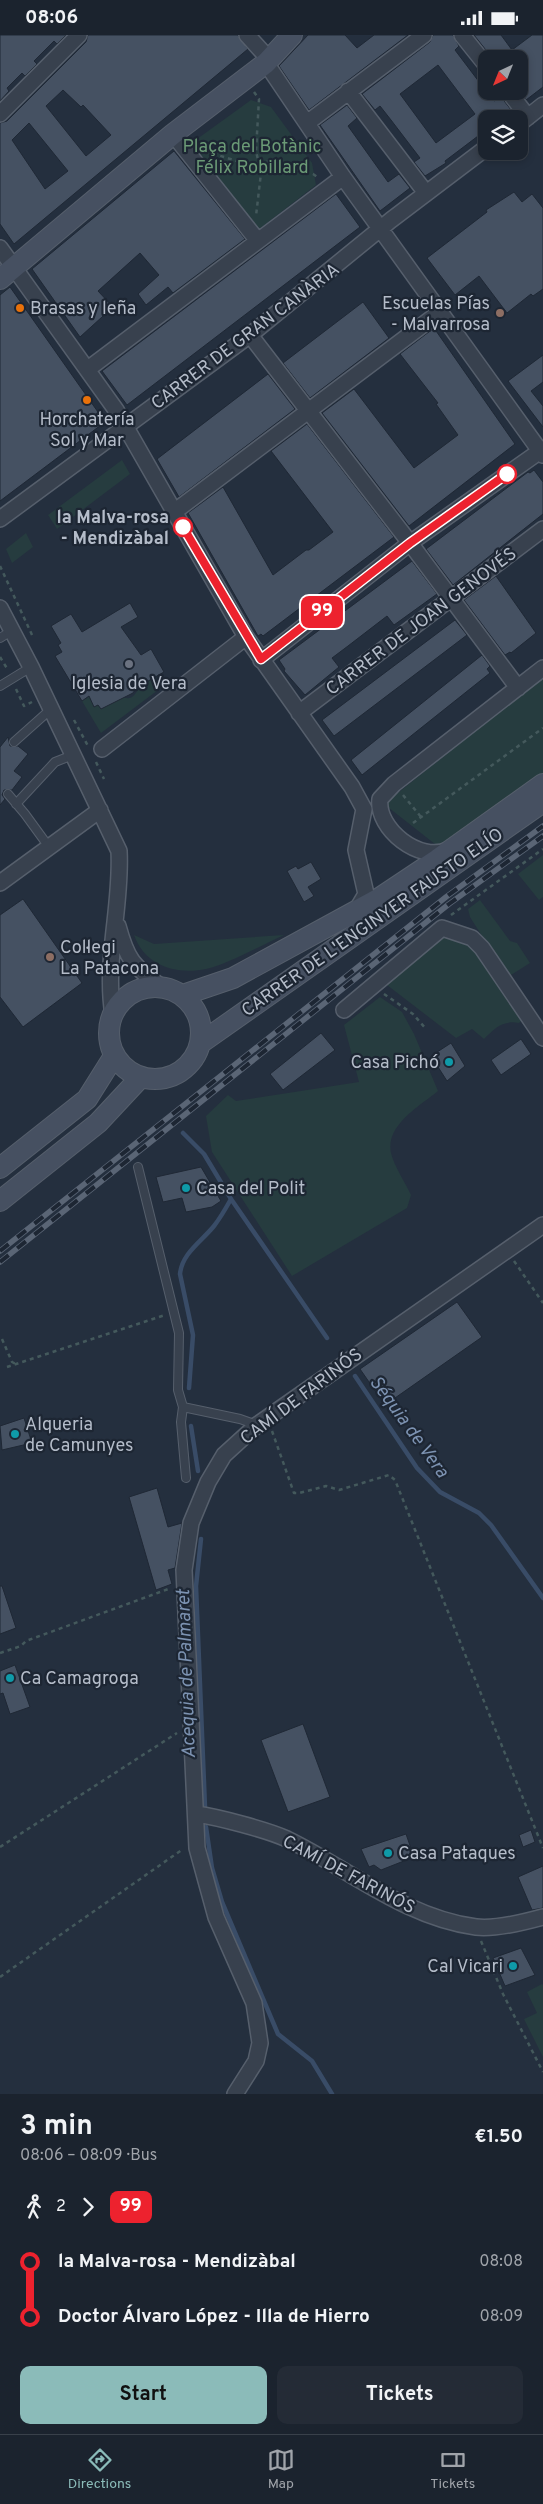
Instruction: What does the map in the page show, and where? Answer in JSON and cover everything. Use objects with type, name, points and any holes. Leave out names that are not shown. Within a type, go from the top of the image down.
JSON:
[{"type":"main road","points":[[7,273],[177,140],[268,61],[292,35]]},
{"type":"main road","name":"CARRER DE L'ENGINYER FAUSTO ELÍO","points":[[183,995],[233,978],[356,911],[406,881],[543,784]]},
{"type":"main road","name":"CARRER DE L'ENGINYER FAUSTO ELÍO","points":[[202,1042],[543,802]]},
{"type":"main road","points":[[160,985],[183,995],[193,1004],[199,1016],[202,1042],[195,1055],[183,1067],[163,1076],[140,1078],[121,1066],[114,1057],[109,1038],[113,1015],[120,1004],[130,995],[144,988],[160,985]]},
{"type":"main road","points":[[0,1168],[87,1099],[114,1057]]},
{"type":"main road","points":[[0,1201],[98,1123],[140,1078]]},
{"type":"street","points":[[0,114],[79,35]]},
{"type":"street","points":[[247,35],[268,61],[307,123],[381,231],[542,452],[410,543],[261,659]]},
{"type":"street","points":[[307,123],[424,35]]},
{"type":"street","points":[[462,35],[478,55]]},
{"type":"street","points":[[348,91],[426,193]]},
{"type":"street","points":[[528,117],[543,105]]},
{"type":"street","points":[[177,140],[256,239]]},
{"type":"street","name":"CARRER DE GRAN CANÀRIA","points":[[0,519],[250,335],[426,193],[478,154]]},
{"type":"street","points":[[88,369],[256,239],[343,177]]},
{"type":"street","points":[[0,248],[7,273],[88,369],[116,410],[124,427],[246,637],[352,787],[364,809],[356,850],[366,895],[356,911]]},
{"type":"street","points":[[174,512],[440,312]]},
{"type":"street","points":[[250,335],[410,543],[518,688]]},
{"type":"street","name":"CARRER DE JOAN GENOVÉS","points":[[299,713],[543,529]]},
{"type":"street","points":[[0,608],[6,634],[31,667],[119,851],[120,875],[109,989],[113,1015]]},
{"type":"street","points":[[102,749],[246,637]]},
{"type":"street","points":[[352,787],[369,796],[389,788],[543,668]]},
{"type":"street","name":"CARRER DE L'ENGINYER FAUSTO ELÍO","points":[[389,788],[380,799],[380,814],[388,825],[412,847],[431,854],[441,853],[456,847]]},
{"type":"street","points":[[0,883],[100,810]]},
{"type":"street","points":[[115,915],[125,952],[138,969],[160,985]]},
{"type":"street","points":[[344,1010],[442,929],[472,938],[482,948],[543,1038]]},
{"type":"street","name":"CAMÍ DE FARINÓS","points":[[543,1225],[262,1421],[224,1455],[208,1482],[191,1523],[184,1570],[196,1814],[285,1839],[411,1908],[440,1919],[477,1927],[527,1922],[543,1917]]},
{"type":"street","points":[[196,1814],[197,1848],[216,1917],[254,2003],[258,2023],[260,2043],[256,2061],[235,2094]]},
{"type":"lane","points":[[0,686],[31,667]]},
{"type":"lane","points":[[14,742],[51,709]]},
{"type":"lane","points":[[16,804],[55,763],[73,755]]},
{"type":"lane","points":[[8,795],[49,847]]},
{"type":"lane","points":[[138,1167],[179,1333],[178,1390],[183,1407],[181,1422],[186,1478]]},
{"type":"lane","points":[[183,1407],[240,1419],[262,1421]]},
{"type":"path","points":[[253,91],[258,99],[256,151],[261,173],[256,239]]},
{"type":"path","points":[[177,140],[246,164],[268,161],[313,174],[322,183]]},
{"type":"path","points":[[413,823],[543,728]]},
{"type":"path","points":[[389,788],[421,817]]},
{"type":"path","points":[[442,929],[444,920],[543,849]]},
{"type":"path","points":[[373,986],[413,1014],[426,1029]]},
{"type":"path","points":[[506,1250],[543,1303]]},
{"type":"path","points":[[7,1367],[174,1313]]},
{"type":"path","points":[[2,1339],[12,1362],[16,1364]]},
{"type":"path","points":[[262,1421],[294,1493],[326,1485],[339,1491],[389,1475],[395,1480],[543,1848]]},
{"type":"path","points":[[0,1653],[21,1646],[26,1641],[172,1588],[185,1588]]},
{"type":"path","points":[[0,1847],[178,1732],[193,1730]]},
{"type":"path","points":[[0,1977],[186,1847],[197,1848]]},
{"type":"path","points":[[477,1927],[503,1994],[543,2072]]},
{"type":"green space","name":"Plaça del Botànic Félix Robillard","points":[[251,100],[271,107],[312,163],[316,185],[254,233],[186,147]]},
{"type":"green space","points":[[122,460],[130,474],[57,529],[48,515]]},
{"type":"green space","points":[[26,533],[33,547],[12,563],[6,549]]},
{"type":"green space","points":[[156,677],[162,687],[101,733],[82,701],[92,695],[101,709],[121,697],[131,697],[142,685]]},
{"type":"green space","points":[[543,677],[543,774],[440,848],[384,804]]},
{"type":"green space","points":[[543,855],[543,897],[539,900],[518,874]]},
{"type":"green space","points":[[480,900],[510,941],[517,943],[530,963],[511,975],[506,974],[470,917],[468,909]]},
{"type":"green space","points":[[134,935],[154,944],[284,935],[214,967],[184,971],[163,966],[154,961],[139,946]]},
{"type":"green space","points":[[443,935],[456,937],[476,951],[522,1020],[519,1023],[504,1024],[492,1031],[484,1039],[472,1029],[456,1038],[387,985],[386,982]]},
{"type":"green space","points":[[380,997],[402,1012],[414,1034],[438,1091],[406,1117],[393,1134],[391,1143],[392,1158],[411,1195],[407,1208],[292,1276],[212,1152],[206,1116],[228,1095],[236,1101],[359,1082],[344,1025]]},
{"type":"green space","points":[[542,1984],[543,2057],[524,2019],[537,2013],[527,1992]]},
{"type":"building","points":[[0,35],[66,35],[57,44],[54,41],[34,61],[37,64],[25,76],[22,73],[7,88],[9,91],[0,101]]},
{"type":"building","points":[[88,35],[238,35],[248,49],[14,244],[0,224],[0,123],[7,121],[86,42]],"holes":[[[63,90],[81,107],[83,105],[111,135],[86,156],[46,106]],[[29,123],[68,171],[45,189],[12,140]]]},
{"type":"building","points":[[308,35],[345,35],[357,48],[374,35],[408,35],[309,110],[279,66]]},
{"type":"building","points":[[433,35],[453,35],[459,46],[455,50],[478,80],[478,100],[503,100],[511,110],[478,110],[478,136],[445,161],[446,163],[425,176],[414,162],[420,158],[391,120],[380,106],[375,110],[362,94],[430,42]],"holes":[[[438,65],[475,114],[436,143],[400,94]]]},
{"type":"building","points":[[474,35],[501,35],[512,50],[486,50]]},
{"type":"building","points":[[532,35],[543,35],[543,87],[528,98],[528,50],[512,50]]},
{"type":"building","points":[[347,105],[357,118],[348,126],[388,182],[399,174],[410,188],[380,211],[320,125]]},
{"type":"building","points":[[174,151],[245,239],[173,293],[168,287],[146,305],[138,294],[159,275],[140,253],[98,291],[113,307],[80,337],[32,269]]},
{"type":"building","points":[[514,192],[522,202],[532,194],[543,208],[543,289],[533,296],[531,294],[507,313],[479,276],[455,295],[427,258],[487,212],[486,210]]},
{"type":"building","points":[[336,194],[360,227],[127,405],[102,371]]},
{"type":"building","points":[[10,287],[105,422],[0,501],[0,295]]},
{"type":"building","points":[[363,302],[389,338],[310,398],[283,363]]},
{"type":"building","points":[[434,328],[515,444],[409,526],[322,413],[354,389],[414,468],[458,435],[436,404],[438,403],[400,354]]},
{"type":"building","points":[[543,355],[543,382],[531,391],[543,406],[543,427],[508,381]]},
{"type":"building","points":[[268,374],[295,409],[179,497],[157,459]]},
{"type":"building","points":[[307,424],[394,537],[263,636],[261,634],[258,636],[188,513],[223,487],[273,575],[306,550],[309,550],[333,532],[271,451]]},
{"type":"building","points":[[534,470],[543,482],[543,514],[453,585],[426,549],[528,472],[530,473]]},
{"type":"building","points":[[412,561],[437,594],[394,625],[387,616],[332,658],[339,667],[305,695],[284,671],[285,669],[279,660]]},
{"type":"building","points":[[496,576],[536,633],[511,653],[505,655],[464,600]]},
{"type":"building","name":"Iglesia de Vera","points":[[130,603],[138,617],[121,627],[141,655],[151,649],[164,672],[136,688],[133,693],[101,709],[98,705],[94,707],[89,696],[82,701],[55,656],[62,652],[58,645],[61,643],[51,626],[71,614],[82,632]]},
{"type":"building","points":[[455,620],[467,635],[334,736],[322,720]]},
{"type":"building","points":[[482,655],[490,666],[487,669],[490,673],[362,775],[351,760]]},
{"type":"building","points":[[8,737],[10,746],[18,746],[28,754],[14,771],[22,777],[12,790],[4,790],[2,795],[5,799],[0,805],[0,747]]},
{"type":"building","points":[[311,862],[321,879],[308,887],[314,896],[304,902],[287,871],[296,866],[298,869]]},
{"type":"building","points":[[23,899],[82,983],[23,1027],[0,997],[0,915]]},
{"type":"building","points":[[321,1033],[335,1050],[283,1090],[270,1074]]},
{"type":"building","points":[[521,1039],[531,1054],[501,1075],[491,1060]]},
{"type":"building","name":"Casa Pichó","points":[[451,1043],[465,1066],[447,1081],[431,1056]]},
{"type":"building","name":"Casa del Polit","points":[[201,1167],[221,1201],[212,1207],[186,1212],[182,1198],[163,1202],[156,1177]]},
{"type":"building","points":[[457,1302],[482,1337],[385,1405],[360,1369]]},
{"type":"building","name":"Alqueria de Camunyes","points":[[24,1418],[32,1443],[2,1450],[0,1426]]},
{"type":"building","points":[[157,1488],[168,1527],[182,1523],[175,1568],[168,1570],[172,1584],[156,1590],[129,1497]]},
{"type":"building","points":[[0,1586],[2,1586],[16,1628],[0,1634]]},
{"type":"building","points":[[15,1665],[30,1707],[10,1714],[3,1693],[0,1694],[0,1671]]},
{"type":"building","points":[[303,1724],[330,1797],[288,1812],[261,1740]]},
{"type":"building","points":[[531,1830],[535,1842],[523,1847],[519,1835]]},
{"type":"building","name":"Casa Pataques","points":[[406,1834],[414,1857],[381,1870],[374,1865],[369,1867],[361,1849]]},
{"type":"building","points":[[543,1866],[543,1908],[532,1910],[518,1877]]},
{"type":"building","name":"Cal Vicari","points":[[521,1948],[535,1975],[505,1986],[493,1958]]},
{"type":"waterway","name":"Séquia de Vera","points":[[183,1133],[204,1154],[231,1199],[327,1338]]},
{"type":"waterway","name":"Acequia de Palmaret","points":[[189,1388],[193,1335],[180,1274],[188,1254],[217,1223],[231,1199]]},
{"type":"waterway","name":"Séquia de Vera","points":[[355,1376],[417,1468],[440,1492],[479,1513],[491,1525],[543,1598]]},
{"type":"waterway","name":"Acequia de Palmaret","points":[[191,1426],[198,1471]]},
{"type":"waterway","name":"Acequia de Palmaret","points":[[201,1539],[196,1586],[205,1807]]},
{"type":"waterway","points":[[206,1827],[212,1868],[222,1902],[278,2034],[312,2061],[332,2094]]},
{"type":"railway","points":[[0,1251],[446,897],[543,826]]},
{"type":"railway","points":[[0,1262],[449,904],[543,836]]},
{"type":"bus line","name":"99","points":[[183,527],[246,637],[261,659],[410,543],[507,474]]},
{"type":"place","name":"Brasas y leña","points":[[20,308]]},
{"type":"place","name":"Escuelas Pías - Malvarrosa","points":[[500,313]]},
{"type":"place","name":"Horchatería Sol y Mar","points":[[87,400]]},
{"type":"place","name":"la Malva-rosa - Mendizàbal","points":[[183,527]]},
{"type":"place","name":"Iglesia de Vera","points":[[129,664]]},
{"type":"place","name":"Col·legi La Patacona","points":[[50,957]]},
{"type":"place","name":"Casa Pichó","points":[[449,1062]]},
{"type":"place","name":"Casa del Polit","points":[[186,1188]]},
{"type":"place","name":"Alqueria de Camunyes","points":[[15,1434]]},
{"type":"place","name":"Ca Camagroga","points":[[10,1678]]},
{"type":"place","name":"Casa Pataques","points":[[388,1853]]},
{"type":"place","name":"Cal Vicari","points":[[513,1966]]}]
